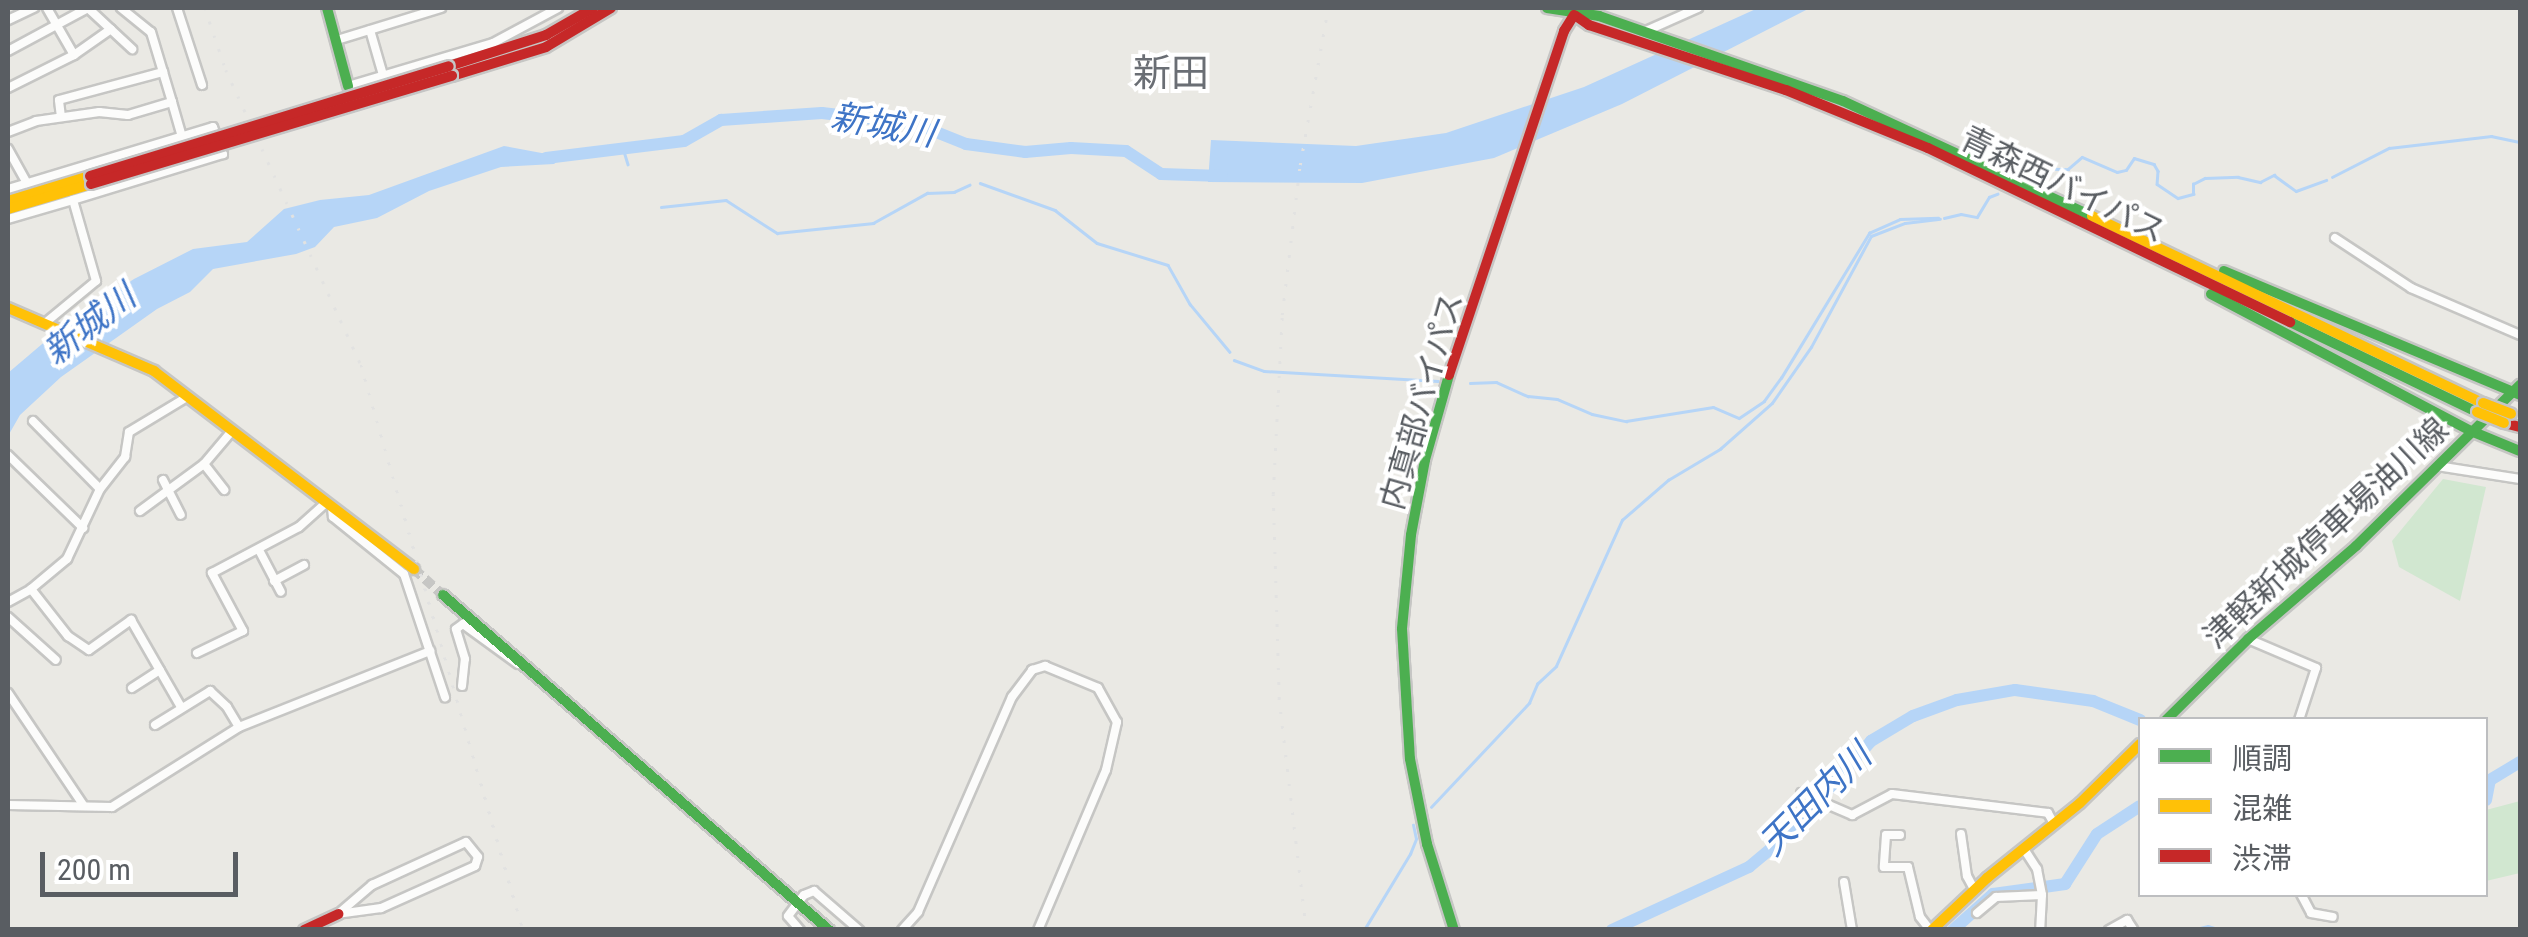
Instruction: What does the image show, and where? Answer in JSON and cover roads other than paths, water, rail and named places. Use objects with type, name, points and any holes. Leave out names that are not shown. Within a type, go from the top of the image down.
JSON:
[{"type":"main road","points":[[328,8],[348,86]]},
{"type":"main road","points":[[451,71],[546,35],[593,8]]},
{"type":"main road","points":[[8,201],[451,71],[546,47],[611,8]]},
{"type":"main road","name":"青森西バイパス","points":[[1547,8],[1599,16],[1734,60],[1931,138],[2480,407]]},
{"type":"main road","name":"青森西バイパス","points":[[1576,11],[1636,40],[1719,67],[1928,148],[2480,407],[2512,418],[2520,428]]},
{"type":"main road","name":"内真部バイパス","points":[[1454,930],[1426,844],[1410,759],[1403,675],[1405,582],[1425,460],[1548,81],[1576,11]]},
{"type":"main road","points":[[8,209],[90,180]]},
{"type":"main road","points":[[2078,220],[2471,431],[2520,451]]},
{"type":"main road","points":[[2106,222],[2518,391]]},
{"type":"main road","points":[[8,308],[154,371],[414,569]]},
{"type":"main road","name":"津軽新城停車場油川線","points":[[2169,717],[2248,639],[2441,468],[2471,431],[2518,391]]},
{"type":"main road","points":[[443,595],[830,930]]},
{"type":"main road","points":[[1931,930],[2138,746]]},
{"type":"main road","points":[[304,930],[338,914]]},
{"type":"street","points":[[12,15],[34,8]]},
{"type":"street","points":[[47,8],[74,55]]},
{"type":"street","points":[[8,51],[89,8],[132,49]]},
{"type":"street","points":[[121,8],[151,32],[182,138]]},
{"type":"street","points":[[177,8],[202,85]]},
{"type":"street","points":[[337,40],[441,8]]},
{"type":"street","points":[[348,86],[493,43],[546,11],[558,8]]},
{"type":"street","points":[[1649,32],[1698,8]]},
{"type":"street","points":[[8,88],[74,55],[111,30]]},
{"type":"street","points":[[370,30],[384,75]]},
{"type":"street","points":[[61,117],[58,100],[163,72]]},
{"type":"street","points":[[8,132],[61,117],[99,112],[128,115],[172,102]]},
{"type":"street","points":[[8,190],[213,127],[223,154],[8,218]]},
{"type":"street","points":[[8,149],[27,183]]},
{"type":"street","points":[[48,324],[96,281],[73,200]]},
{"type":"street","points":[[2336,238],[2411,288],[2520,335]]},
{"type":"street","points":[[8,602],[31,590],[66,559],[100,489],[125,456],[130,432],[188,396]]},
{"type":"street","points":[[34,421],[100,489]]},
{"type":"street","points":[[140,512],[204,464],[232,431]]},
{"type":"street","points":[[8,455],[83,528]]},
{"type":"street","points":[[204,464],[224,490]]},
{"type":"street","points":[[2441,468],[2520,479]]},
{"type":"street","points":[[163,480],[180,515]]},
{"type":"street","points":[[197,653],[243,631],[212,573],[299,527],[329,505],[333,517],[404,574],[445,697]]},
{"type":"street","points":[[259,550],[281,592]]},
{"type":"street","points":[[274,581],[304,566]]},
{"type":"street","points":[[31,590],[68,636],[89,650],[131,620],[181,707]]},
{"type":"street","points":[[8,617],[56,660]]},
{"type":"street","points":[[462,686],[466,659],[456,629],[463,624],[515,664],[523,663]]},
{"type":"street","points":[[2248,639],[2316,668],[2301,717]]},
{"type":"street","points":[[8,805],[112,806],[238,727],[430,651]]},
{"type":"street","points":[[902,930],[918,912],[1012,697],[1032,670],[1045,666],[1098,688],[1117,722],[1106,770],[1038,930]]},
{"type":"street","points":[[132,688],[160,670]]},
{"type":"street","points":[[155,725],[210,691],[227,707],[238,727]]},
{"type":"street","points":[[8,693],[84,806]]},
{"type":"street","points":[[1805,795],[1852,816],[1892,794],[2048,813],[2054,824]]},
{"type":"street","points":[[1961,834],[1966,876],[1974,889]]},
{"type":"street","points":[[1900,836],[1886,835],[1884,867],[1908,867],[1920,917],[1931,930]]},
{"type":"street","points":[[466,842],[478,857],[475,866],[380,908],[338,914],[372,885],[466,842]]},
{"type":"street","points":[[2024,849],[2037,869],[2042,891],[2040,930]]},
{"type":"street","points":[[1844,882],[1852,930]]},
{"type":"street","points":[[800,930],[788,916],[797,902],[814,891],[859,930]]},
{"type":"street","points":[[1977,913],[1996,896],[2042,891]]},
{"type":"street","points":[[2302,897],[2310,913],[2334,917]]},
{"type":"street","points":[[2110,930],[2127,920],[2133,930]]},
{"type":"water","points":[[1758,8],[1810,8],[1622,104],[1494,158],[1362,183],[1208,182],[1211,140],[1356,146],[1446,133],[1584,87]]},
{"type":"water","points":[[504,146],[563,157],[554,164],[501,167],[429,191],[377,218],[334,227],[315,247],[296,254],[213,269],[190,292],[157,309],[61,377],[20,415],[8,436],[8,373],[68,322],[134,279],[193,249],[247,242],[284,209],[320,200],[369,195]]},
{"type":"waterway","name":"新城川","points":[[546,158],[684,141],[721,120],[822,113],[916,124],[966,144],[1025,152],[1071,148],[1126,151],[1161,174],[1222,176]]},
{"type":"waterway","points":[[2332,177],[2389,148],[2491,136],[2520,142]]},
{"type":"waterway","points":[[623,148],[628,164]]},
{"type":"waterway","points":[[2027,173],[2033,168],[2068,169],[2082,157],[2117,172],[2126,170],[2134,158],[2154,164],[2157,184],[2178,198],[2193,194],[2193,184],[2205,178],[2238,177],[2260,182],[2274,175],[2296,191],[2326,180]]},
{"type":"waterway","points":[[980,183],[1055,210],[1097,243],[1168,265],[1190,304],[1230,352]]},
{"type":"waterway","points":[[661,207],[726,200],[777,233],[873,223],[927,193],[954,192],[969,185]]},
{"type":"waterway","points":[[1944,218],[1961,214],[1977,217],[1989,197],[1997,194]]},
{"type":"waterway","points":[[1470,383],[1496,382],[1528,396],[1557,399],[1592,414],[1626,421],[1713,407],[1739,418],[1764,401],[1781,378],[1869,233],[1900,219],[1938,218]]},
{"type":"waterway","points":[[1431,807],[1529,703],[1537,684],[1556,666],[1622,520],[1668,480],[1720,449],[1772,403],[1811,347],[1871,236],[1905,223],[1940,219]]},
{"type":"waterway","points":[[1234,360],[1264,371],[1438,381]]},
{"type":"waterway","name":"天田内川","points":[[1612,930],[1749,867],[1792,831],[1871,741],[1913,716],[1957,700],[2015,690],[2093,701],[2138,719]]},
{"type":"waterway","name":"天田内川","points":[[2488,790],[2490,780],[2520,762]]},
{"type":"waterway","name":"天田内川","points":[[1953,930],[1993,894],[2065,884],[2097,834],[2138,807]]},
{"type":"waterway","points":[[1364,930],[1410,854],[1416,839],[1413,825]]},
{"type":"waterway","points":[[2192,930],[2208,926],[2221,930]]},
{"type":"tunnel","points":[[414,569],[443,595]]},
{"type":"railway","points":[[205,8],[226,70],[361,365],[523,930]]},
{"type":"railway","points":[[1306,930],[1279,699],[1273,494],[1282,315],[1300,165],[1328,8]]},
{"type":"district","name":"新田","points":[[1171,74]]}]
